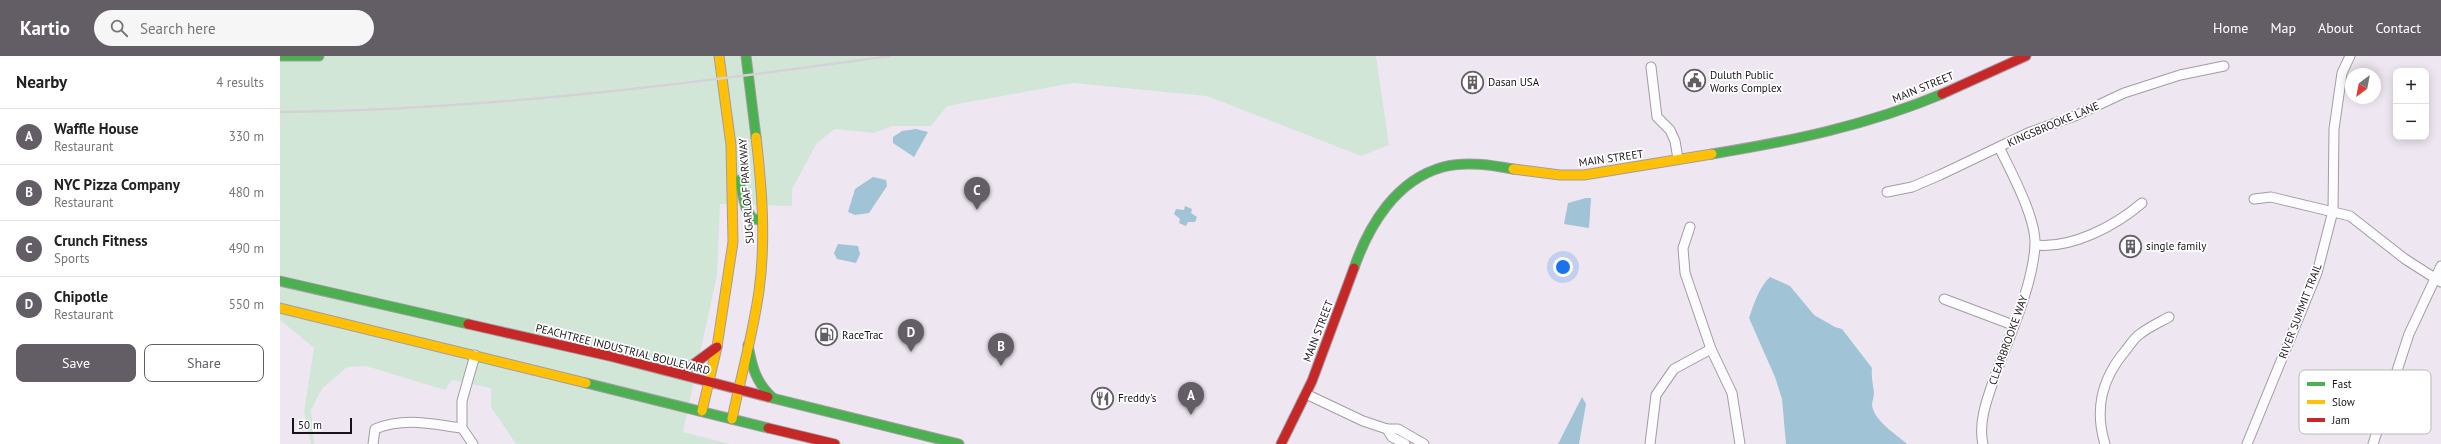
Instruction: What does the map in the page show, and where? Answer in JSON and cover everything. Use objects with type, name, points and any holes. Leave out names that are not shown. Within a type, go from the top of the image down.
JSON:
[{"type":"main road","points":[[280,56],[319,56]]},
{"type":"main road","points":[[714,56],[720,66]]},
{"type":"main road","name":"SUGARLOAF PARKWAY","points":[[702,411],[710,384],[717,348],[733,242],[731,145],[719,56]]},
{"type":"main road","name":"SUGARLOAF PARKWAY","points":[[732,418],[748,345],[761,273],[762,221],[760,175],[746,56]]},
{"type":"main road","points":[[747,70],[752,56]]},
{"type":"main road","name":"MAIN STREET","points":[[1281,444],[1306,394],[1360,250],[1384,207],[1402,189],[1422,174],[1445,166],[1471,163],[1496,165],[1546,175],[1577,176],[1600,174],[1793,140],[1870,121],[1918,104],[2026,56]]},
{"type":"main road","points":[[731,145],[746,208],[752,218],[762,221]]},
{"type":"main road","name":"PEACHTREE INDUSTRIAL BOULEVARD","points":[[280,281],[601,354],[668,371],[710,384],[774,398],[958,444]]},
{"type":"main road","points":[[280,308],[835,444]]},
{"type":"main road","points":[[748,345],[754,375],[761,387],[774,398]]},
{"type":"main road","points":[[668,371],[687,369],[717,348]]},
{"type":"street","name":"RIVER SUMMIT TRAIL","points":[[2247,444],[2317,273],[2333,211],[2334,129],[2342,73],[2350,56]]},
{"type":"street","name":"KINGSBROOKE LANE","points":[[1887,192],[1912,187],[1999,147],[2124,93],[2174,76],[2224,66]]},
{"type":"street","points":[[1651,67],[1657,117],[1673,135],[1678,160]]},
{"type":"street","name":"CLEARBROOKE WAY","points":[[1983,444],[1981,436],[1985,405],[2013,325],[2023,304],[2035,245],[2030,219],[2018,186],[1999,147]]},
{"type":"street","points":[[2254,199],[2271,198],[2350,216],[2405,259],[2438,280]]},
{"type":"street","points":[[2035,245],[2046,246],[2067,242],[2089,235],[2128,215],[2142,203]]},
{"type":"street","points":[[1690,227],[1683,248],[1685,273],[1711,349],[1732,393],[1740,444]]},
{"type":"street","points":[[2397,370],[2408,334],[2438,280],[2441,266]]},
{"type":"street","points":[[1944,299],[2013,325]]},
{"type":"street","points":[[2105,444],[2100,429],[2102,387],[2113,365],[2138,335],[2169,317]]},
{"type":"street","points":[[1650,444],[1656,395],[1674,369],[1711,349]]},
{"type":"street","points":[[473,444],[462,428],[462,402],[475,355]]},
{"type":"street","points":[[1306,394],[1362,421],[1387,429],[1398,429],[1424,444]]},
{"type":"street","points":[[373,444],[375,429],[392,422],[415,422],[462,428]]},
{"type":"street","points":[[1387,429],[1392,437],[1405,444]]},
{"type":"street","points":[[2373,444],[2376,434]]},
{"type":"green space","points":[[280,56],[1376,56],[1389,145],[1361,156],[1207,96],[1073,83],[947,106],[931,126],[892,126],[874,133],[835,129],[817,143],[792,189],[792,206],[720,204],[717,275],[683,432],[730,444],[516,444],[491,407],[491,388],[452,380],[445,390],[366,366],[347,367],[322,389],[311,410],[314,444],[311,444],[304,411],[314,348],[280,320]]},
{"type":"water","points":[[916,129],[928,132],[914,157],[893,143],[893,137],[902,131]]},
{"type":"water","points":[[873,177],[886,180],[887,186],[869,213],[855,215],[848,212],[855,189]]},
{"type":"water","points":[[1591,198],[1589,228],[1564,224],[1568,203]]},
{"type":"water","points":[[1185,206],[1192,209],[1191,213],[1197,217],[1195,222],[1188,222],[1186,226],[1179,223],[1180,219],[1174,214],[1176,209],[1184,210]]},
{"type":"water","points":[[838,244],[858,246],[860,254],[856,263],[837,259],[834,253]]},
{"type":"water","points":[[1770,277],[1790,286],[1814,315],[1835,327],[1842,329],[1872,368],[1874,393],[1872,405],[1874,411],[1886,427],[1907,444],[1786,444],[1782,399],[1775,377],[1749,318],[1760,291]]},
{"type":"water","points":[[1582,397],[1586,404],[1579,444],[1558,444]]},
{"type":"railway","points":[[280,112],[357,110],[510,101],[586,94],[890,56]]},
{"type":"traffic: fast","points":[[280,56],[319,56]]},
{"type":"traffic: fast","points":[[746,56],[756,137]]},
{"type":"traffic: fast","points":[[1712,154],[1771,144],[1829,131],[1886,115],[1942,94]]},
{"type":"traffic: fast","points":[[1354,268],[1360,252],[1376,221],[1386,206],[1411,182],[1426,173],[1452,165],[1478,164],[1513,169]]},
{"type":"traffic: fast","points":[[739,180],[746,208],[752,218],[762,221]]},
{"type":"traffic: fast","points":[[280,281],[468,324]]},
{"type":"traffic: fast","points":[[748,345],[756,374],[762,386],[773,398]]},
{"type":"traffic: fast","points":[[586,383],[768,428]]},
{"type":"traffic: fast","points":[[768,397],[959,444]]},
{"type":"traffic: slow","points":[[702,411],[717,347],[733,242],[731,145],[719,56]]},
{"type":"traffic: slow","points":[[732,419],[754,323],[761,272],[763,233],[760,175],[756,137]]},
{"type":"traffic: slow","points":[[1513,169],[1560,175],[1584,175],[1712,154]]},
{"type":"traffic: slow","points":[[280,308],[586,383]]},
{"type":"traffic: jam","points":[[1942,94],[2026,56]]},
{"type":"traffic: jam","points":[[1281,444],[1312,381],[1354,268]]},
{"type":"traffic: jam","points":[[468,324],[609,356],[768,397]]},
{"type":"traffic: jam","points":[[670,371],[687,369],[717,347]]},
{"type":"traffic: jam","points":[[768,428],[835,444]]},
{"type":"place","name":"Duluth Public Works Complex","points":[[1695,81]]},
{"type":"place","name":"Dasan USA","points":[[1472,82]]},
{"type":"place","name":"Crunch Fitness","points":[[977,210]]},
{"type":"place","name":"single family","points":[[2131,246]]},
{"type":"place","name":"RaceTrac","points":[[827,335]]},
{"type":"place","name":"Chipotle","points":[[911,352]]},
{"type":"place","name":"NYC Pizza Company","points":[[1001,366]]},
{"type":"place","name":"Freddy's","points":[[1103,398]]},
{"type":"place","name":"Waffle House","points":[[1191,415]]}]
